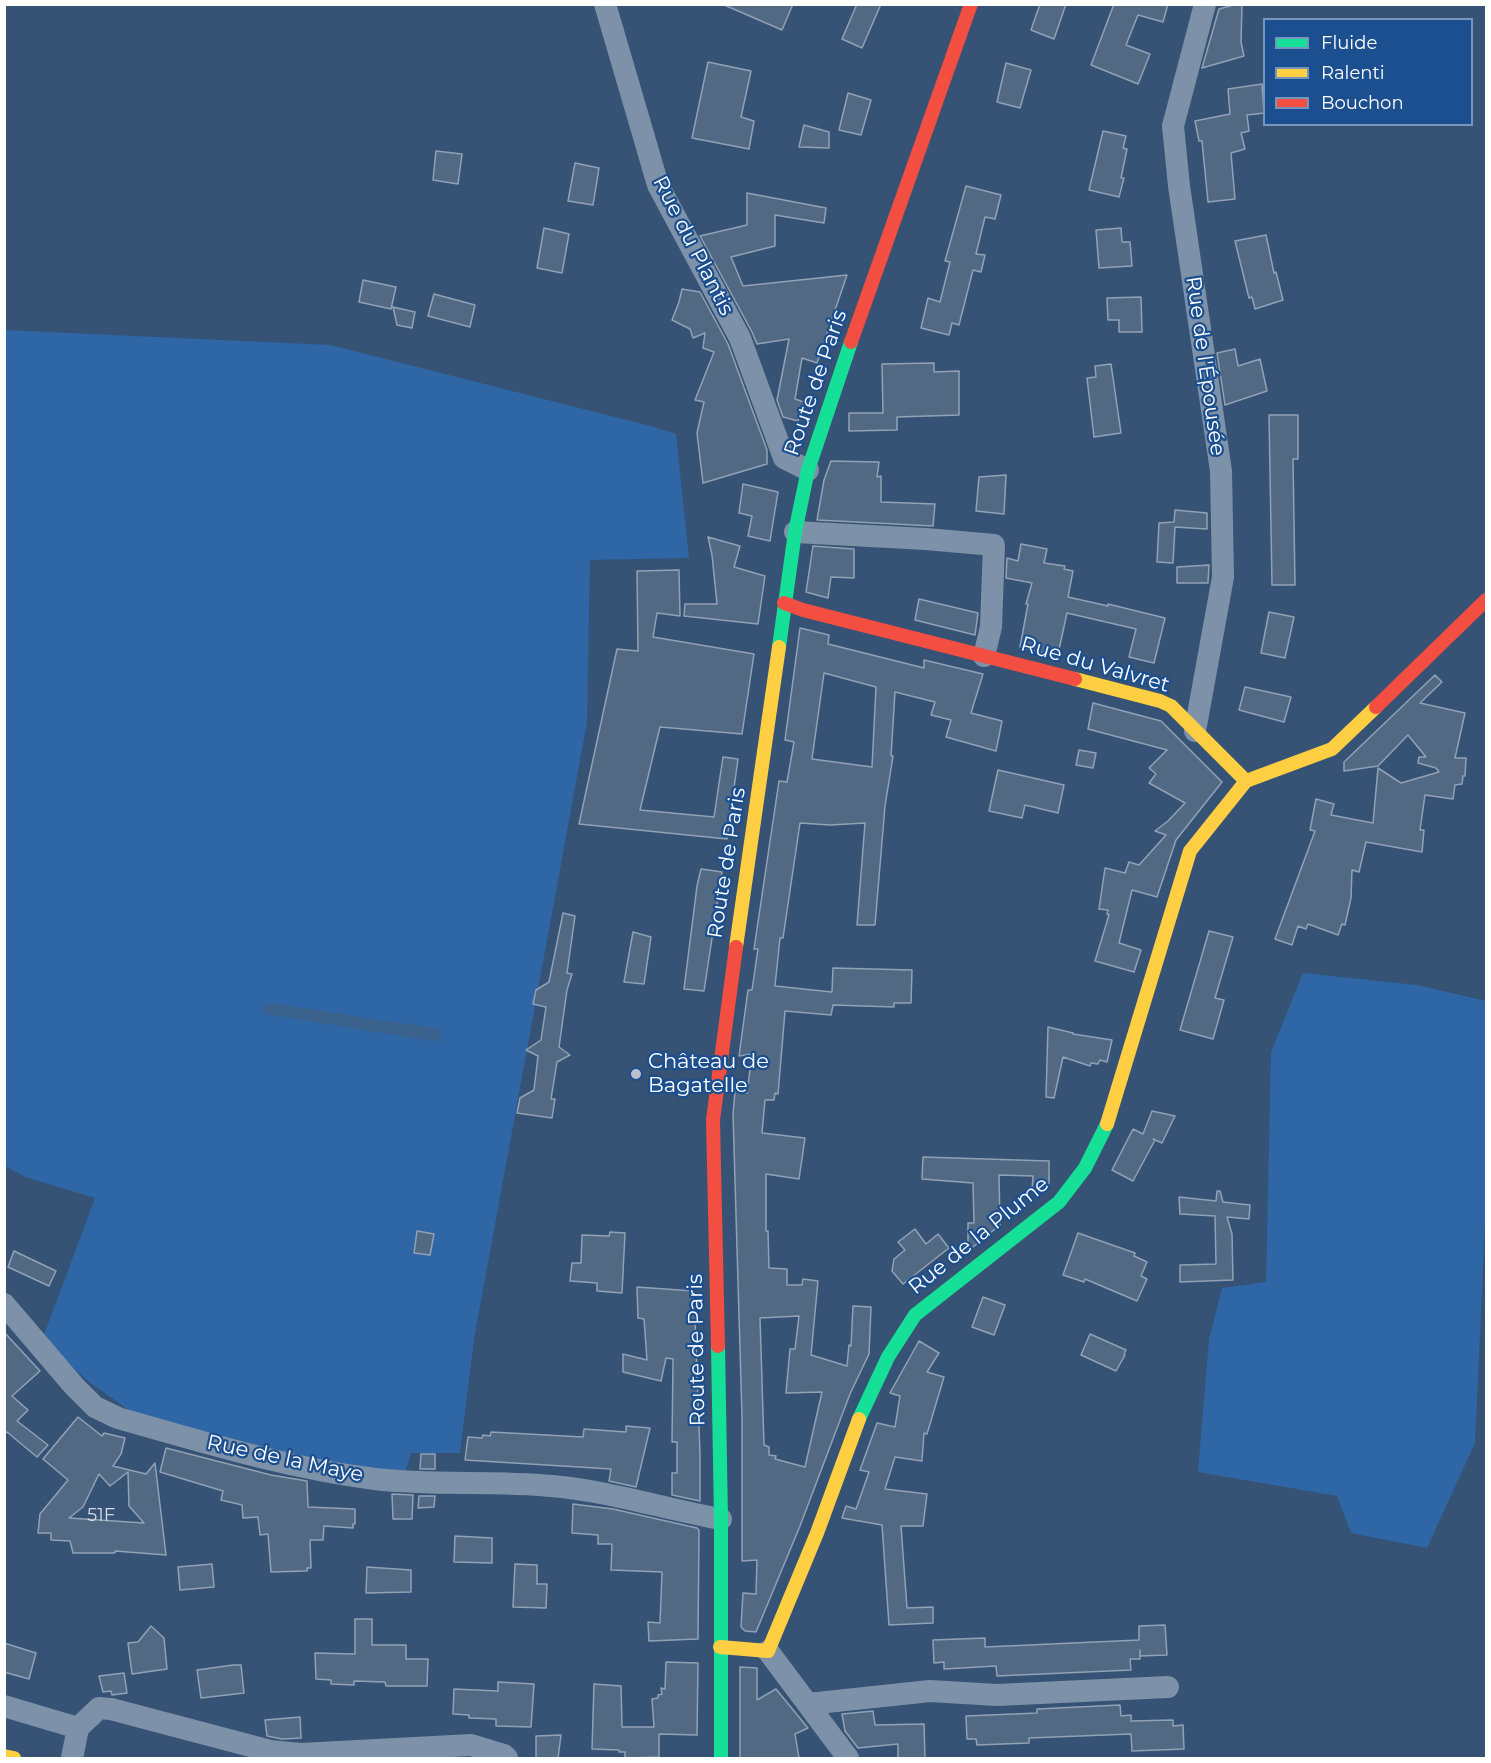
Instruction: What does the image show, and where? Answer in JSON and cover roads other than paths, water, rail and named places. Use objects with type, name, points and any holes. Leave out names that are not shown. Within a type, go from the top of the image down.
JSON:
[{"type":"street","name":"Rue du Plantis","points":[[606,4],[658,185],[740,338],[784,458],[808,470]]},
{"type":"street","name":"Route de Paris","points":[[721,1758],[721,1519],[713,1120],[725,1018],[764,762],[784,603],[808,470],[971,4]]},
{"type":"street","name":"Rue de l'Épousée","points":[[1195,731],[1223,577],[1221,471],[1179,186],[1173,126],[1205,4]]},
{"type":"street","points":[[795,532],[994,545],[991,627],[984,656]]},
{"type":"street","points":[[1246,781],[1332,749],[1486,600]]},
{"type":"street","name":"Rue du Valvret","points":[[784,603],[1160,701],[1171,706],[1246,781]]},
{"type":"street","name":"Rue de la Plume","points":[[768,1651],[816,1536],[875,1378],[899,1336],[915,1315],[1059,1202],[1076,1183],[1093,1158],[1106,1130],[1190,851],[1246,781]]},
{"type":"street","name":"Rue de la Maye","points":[[4,1304],[95,1407],[118,1418],[271,1461],[323,1472],[378,1479],[551,1485],[614,1494],[721,1519]]},
{"type":"street","points":[[720,1647],[768,1651],[848,1758]]},
{"type":"street","points":[[808,1704],[930,1691],[997,1695],[1168,1687]]},
{"type":"street","points":[[4,1706],[78,1728]]},
{"type":"street","points":[[72,1758],[78,1728],[99,1708],[111,1709],[270,1751],[301,1754],[471,1745],[504,1755],[507,1758]]},
{"type":"street","points":[[4,1756],[14,1758]]},
{"type":"place","name":"Château de Bagatelle","points":[[636,1074]]}]
